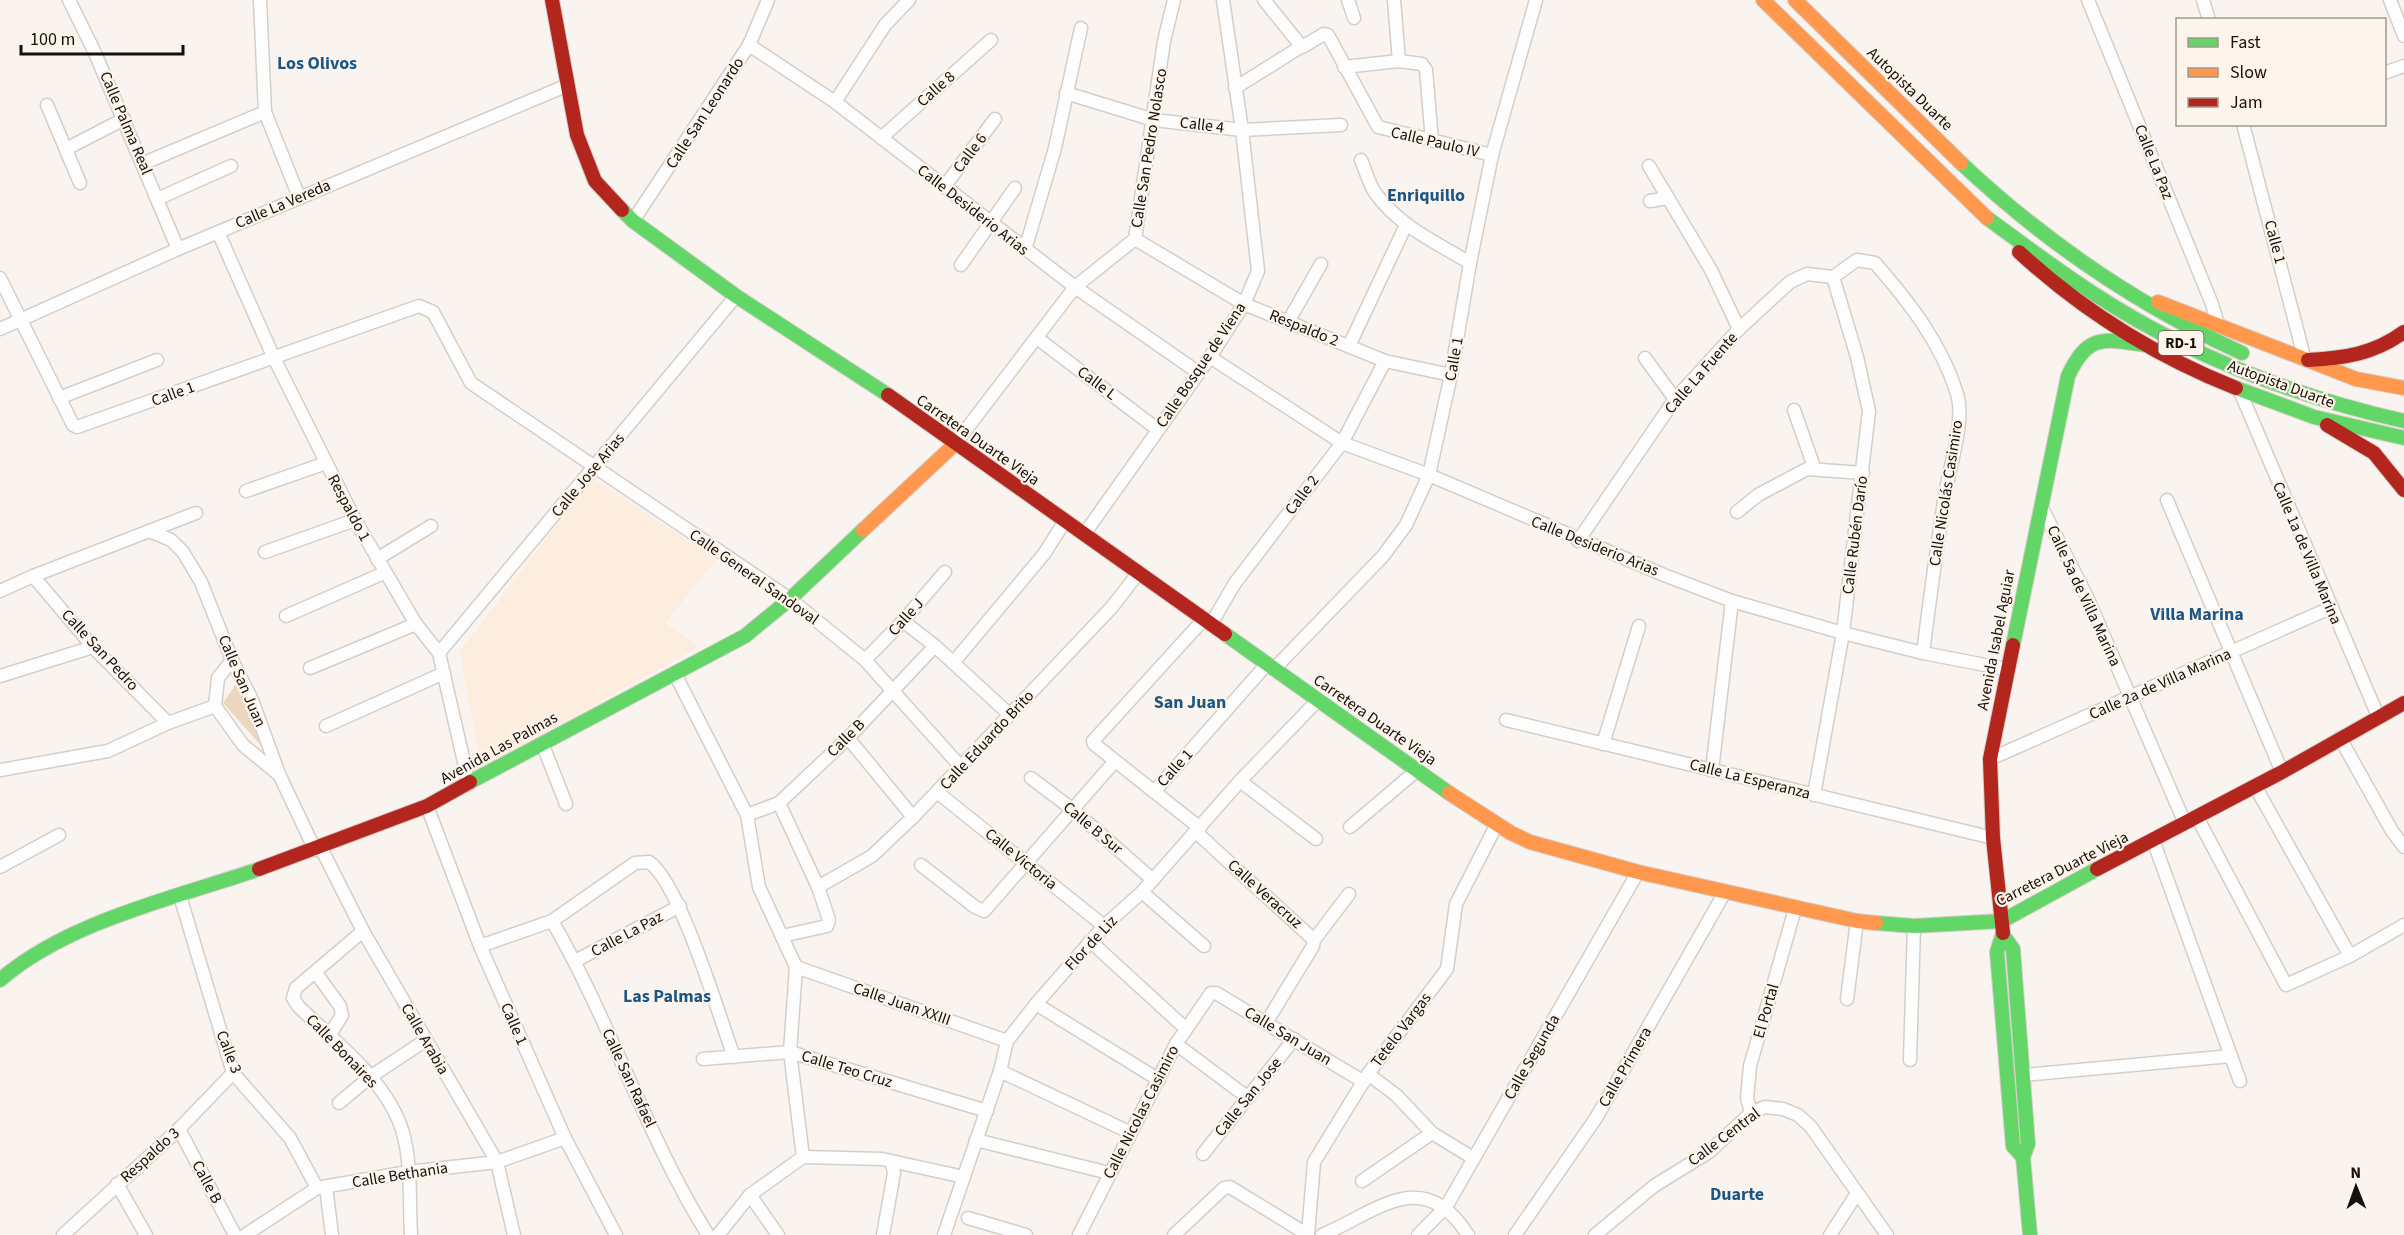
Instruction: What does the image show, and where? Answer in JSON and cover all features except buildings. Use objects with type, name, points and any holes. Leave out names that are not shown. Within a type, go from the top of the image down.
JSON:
[{"type":"main road","name":"Carretera Duarte Vieja","points":[[552,0],[577,135],[595,181],[633,221],[736,296],[858,375],[1085,533],[1416,771],[1497,824],[1548,848],[1638,872],[1795,909],[1857,921],[1914,926],[2003,928],[2153,840],[2282,772],[2404,703]]},
{"type":"main road","name":"Autopista Duarte","points":[[1763,0],[2031,264],[2080,302],[2147,346],[2239,388],[2304,413],[2404,438]]},
{"type":"main road","name":"Autopista Duarte","points":[[1796,0],[1991,190],[2041,233],[2119,287],[2166,316],[2255,359]]},
{"type":"main road","name":"Autopista Duarte","points":[[1982,214],[2089,291],[2192,349],[2264,379],[2351,409],[2404,421]]},
{"type":"main road","name":"Autopista Duarte","points":[[2119,287],[2356,379],[2404,388]]},
{"type":"main road","points":[[2306,360],[2354,358],[2380,349],[2404,332]]},
{"type":"main road","name":"Avenida Isabel Aguiar","points":[[2030,1235],[2023,1156],[2028,1144],[2024,1075],[2013,949],[2003,928],[1993,838],[1990,759],[2006,669],[2062,396],[2075,357],[2085,345],[2096,339],[2147,346]]},
{"type":"main road","points":[[2373,399],[2394,404]]},
{"type":"main road","points":[[2304,413],[2342,432],[2374,453],[2404,490]]},
{"type":"main road","name":"Avenida Las Palmas","points":[[0,980],[23,960],[73,932],[318,849],[428,806],[745,636],[790,598],[955,444]]},
{"type":"main road","name":"Avenida Isabel Aguiar","points":[[2003,928],[1997,952],[2013,1146],[2023,1156]]},
{"type":"main road","points":[[2008,1076],[2024,1075]]},
{"type":"street","name":"Calle Palma Real","points":[[69,0],[144,163],[178,249]]},
{"type":"street","points":[[260,0],[265,112],[299,197]]},
{"type":"street","name":"Calle San Leonardo","points":[[633,221],[749,45],[768,0]]},
{"type":"street","points":[[835,102],[885,25],[909,0]]},
{"type":"street","name":"Calle San Pedro Nolasco","points":[[955,444],[1075,288],[1135,239],[1164,41],[1174,0]]},
{"type":"street","name":"Calle Bosque de Viena","points":[[1085,533],[1210,357],[1244,304],[1258,270],[1242,130],[1222,0]]},
{"type":"street","points":[[1235,88],[1302,46],[1263,0]]},
{"type":"street","points":[[1348,0],[1354,18]]},
{"type":"street","points":[[1394,0],[1399,62]]},
{"type":"street","name":"Calle 1","points":[[1154,792],[1271,666],[1383,556],[1406,525],[1430,476],[1492,154],[1536,0]]},
{"type":"street","name":"Calle La Paz","points":[[2088,0],[2208,294],[2218,325]]},
{"type":"street","points":[[2203,0],[2208,18]]},
{"type":"street","points":[[2391,0],[2404,36]]},
{"type":"street","points":[[1025,249],[1054,148],[1082,28]]},
{"type":"street","name":"Calle Paulo IV","points":[[1302,46],[1326,34],[1378,127],[1492,154]]},
{"type":"street","name":"Calle 8","points":[[881,138],[991,40]]},
{"type":"street","name":"Calle Desiderio Arias","points":[[749,45],[835,102],[1075,288],[1199,373]]},
{"type":"street","points":[[1344,67],[1399,62],[1422,64],[1426,70],[1432,141]]},
{"type":"street","points":[[2386,74],[2404,66]]},
{"type":"street","name":"Calle La Vereda","points":[[0,329],[299,197],[568,85]]},
{"type":"street","name":"Calle 4","points":[[1066,93],[1154,120],[1242,130],[1341,125]]},
{"type":"street","points":[[47,105],[80,183]]},
{"type":"street","points":[[144,163],[265,112]]},
{"type":"street","points":[[66,149],[124,119]]},
{"type":"street","name":"Calle 6","points":[[944,187],[995,119]]},
{"type":"street","name":"Calle 1","points":[[2243,126],[2306,360]]},
{"type":"street","points":[[1361,160],[1374,192],[1406,225],[1470,263]]},
{"type":"street","points":[[157,199],[231,166]]},
{"type":"street","points":[[1649,166],[1711,270],[1739,329]]},
{"type":"street","points":[[961,265],[1015,188]]},
{"type":"street","points":[[1650,201],[1667,198]]},
{"type":"street","points":[[1350,346],[1406,225]]},
{"type":"street","name":"Respaldo 1","points":[[218,232],[273,356],[355,520],[416,624],[439,653],[469,784]]},
{"type":"street","name":"Respaldo 2","points":[[1135,239],[1244,304],[1385,361],[1451,375]]},
{"type":"street","name":"Calle Nicolás Casimiro","points":[[1833,277],[1857,260],[1875,263],[1909,302],[1938,349],[1958,395],[1958,425],[1923,653]]},
{"type":"street","points":[[1288,321],[1321,264]]},
{"type":"street","name":"Calle La Fuente","points":[[1578,541],[1675,399],[1739,329],[1790,282],[1808,274],[1833,277]]},
{"type":"street","name":"Calle Rubén Darío","points":[[1814,795],[1843,633],[1869,411],[1857,357],[1833,277]]},
{"type":"street","name":"Calle 1","points":[[0,278],[73,425],[83,427],[273,356],[419,306],[428,307]]},
{"type":"street","name":"Calle Jose Arias","points":[[439,653],[736,296]]},
{"type":"street","name":"Calle General Sandoval","points":[[428,307],[433,312],[471,383],[790,598],[865,660],[961,767]]},
{"type":"street","name":"Calle L","points":[[1037,338],[1157,429]]},
{"type":"street","name":"Calle Desiderio Arias","points":[[1210,357],[1342,443],[1430,476],[1578,541],[1732,601],[1923,653],[2006,669]]},
{"type":"street","points":[[1645,358],[1675,399]]},
{"type":"street","points":[[59,398],[157,360]]},
{"type":"street","name":"Calle 2","points":[[1093,741],[1208,622],[1342,443],[1385,361]]},
{"type":"street","name":"Calle 1a de Villa Marina","points":[[2239,388],[2330,608],[2378,716]]},
{"type":"street","points":[[1794,410],[1814,467]]},
{"type":"street","points":[[246,491],[326,463]]},
{"type":"street","points":[[1737,512],[1775,485],[1814,467],[1863,472]]},
{"type":"street","points":[[2167,500],[2282,772]]},
{"type":"street","name":"Calle 5a de Villa Marina","points":[[2040,504],[2087,597],[2130,697],[2191,819],[2286,985],[2350,956]]},
{"type":"street","points":[[0,591],[196,513]]},
{"type":"street","points":[[265,552],[355,520]]},
{"type":"street","points":[[953,663],[1044,554],[1065,521]]},
{"type":"street","points":[[376,559],[431,526]]},
{"type":"street","name":"Calle San Juan","points":[[149,531],[165,537],[183,552],[201,582],[232,660],[252,700],[279,774],[318,849]]},
{"type":"street","name":"Calle J","points":[[865,660],[903,621],[945,572]]},
{"type":"street","name":"Calle Eduardo Brito","points":[[818,887],[872,856],[913,817],[1112,607],[1139,572]]},
{"type":"street","points":[[286,616],[384,573]]},
{"type":"street","name":"Calle San Pedro","points":[[33,576],[93,647],[168,723]]},
{"type":"street","points":[[1712,770],[1732,601]]},
{"type":"street","name":"Calle 2a de Villa Marina","points":[[1990,759],[2330,608]]},
{"type":"street","points":[[903,621],[935,646],[1010,716]]},
{"type":"street","points":[[310,668],[416,624]]},
{"type":"street","points":[[1603,744],[1639,626]]},
{"type":"street","name":"Calle B","points":[[747,815],[779,803],[848,738],[935,646]]},
{"type":"street","points":[[0,675],[93,647]]},
{"type":"street","points":[[232,660],[218,678],[215,706],[243,745],[279,774]]},
{"type":"street","points":[[326,726],[444,673]]},
{"type":"street","points":[[675,674],[747,815],[759,887],[796,967],[790,1052],[803,1157]]},
{"type":"street","name":"Flor de Liz","points":[[944,1235],[1000,1071],[1007,1041],[1090,941],[1142,892],[1240,781],[1318,700]]},
{"type":"street","points":[[0,770],[108,751],[168,723],[215,706]]},
{"type":"street","name":"Calle La Esperanza","points":[[1506,720],[1993,838]]},
{"type":"street","points":[[848,738],[913,817]]},
{"type":"street","points":[[2340,738],[2392,831],[2404,847]]},
{"type":"street","name":"Calle Veracruz","points":[[1093,741],[1198,830],[1314,940],[1313,946],[1266,1023]]},
{"type":"street","points":[[542,743],[566,804]]},
{"type":"street","points":[[921,864],[975,907],[984,911],[1115,761]]},
{"type":"street","points":[[1350,827],[1416,771]]},
{"type":"street","name":"Calle B Sur","points":[[1031,778],[1072,809],[1153,880]]},
{"type":"street","points":[[1240,781],[1316,839]]},
{"type":"street","points":[[2256,786],[2350,956],[2404,925]]},
{"type":"street","name":"Calle Victoria","points":[[937,792],[1104,926]]},
{"type":"street","points":[[779,803],[818,887],[829,920],[827,926],[782,936]]},
{"type":"street","name":"Calle 1","points":[[428,806],[480,946],[565,1138],[616,1235]]},
{"type":"street","name":"Tetelo Vargas","points":[[1308,1235],[1314,1162],[1366,1078],[1447,969],[1456,904],[1497,824]]},
{"type":"street","points":[[0,867],[59,835]]},
{"type":"street","points":[[2153,840],[2240,1081]]},
{"type":"street","name":"Calle Arabia","points":[[318,849],[496,1161],[514,1235]]},
{"type":"street","points":[[480,946],[552,921],[635,863],[649,862],[656,867],[680,906],[734,1058]]},
{"type":"street","name":"Calle Segunda","points":[[1418,1235],[1446,1207],[1638,872]]},
{"type":"street","points":[[1142,892],[1204,946]]},
{"type":"street","name":"Calle Primera","points":[[1515,1235],[1596,1118],[1725,892]]},
{"type":"street","points":[[1314,940],[1349,894]]},
{"type":"street","name":"Calle 3","points":[[180,896],[234,1073],[290,1138],[322,1188]]},
{"type":"street","name":"Calle La Paz","points":[[575,961],[680,906]]},
{"type":"street","name":"El Portal","points":[[1751,1113],[1747,1098],[1750,1066],[1795,909]]},
{"type":"street","name":"Calle San Rafael","points":[[552,921],[575,961],[680,1191],[708,1235]]},
{"type":"street","points":[[1847,999],[1857,921]]},
{"type":"street","points":[[1910,1060],[1914,926]]},
{"type":"street","name":"Calle Bonaires","points":[[363,931],[296,988],[294,998],[370,1077],[387,1100],[403,1133],[408,1172],[411,1235]]},
{"type":"street","points":[[1090,941],[1185,1028]]},
{"type":"street","name":"Calle Juan XXIII","points":[[796,967],[1007,1041]]},
{"type":"street","points":[[316,973],[340,1006],[342,1015],[329,1036]]},
{"type":"street","name":"Calle San Juan","points":[[1211,993],[1216,993],[1294,1040],[1396,1095],[1432,1133],[1473,1158]]},
{"type":"street","name":"Calle Nicolas Casimiro","points":[[1079,1235],[1129,1132],[1159,1080],[1176,1044],[1211,993]]},
{"type":"street","points":[[1036,1004],[1159,1080]]},
{"type":"street","points":[[339,1103],[370,1077],[426,1040]]},
{"type":"street","name":"Calle San Jose","points":[[1203,1154],[1294,1040]]},
{"type":"street","points":[[1176,1044],[1247,1097]]},
{"type":"street","name":"Calle Teo Cruz","points":[[703,1059],[790,1052],[987,1111]]},
{"type":"street","points":[[2024,1075],[2231,1056]]},
{"type":"street","points":[[1000,1071],[1129,1132]]},
{"type":"street","name":"Respaldo 3","points":[[63,1235],[179,1129],[234,1073]]},
{"type":"street","name":"Calle Central","points":[[1595,1235],[1654,1186],[1709,1152],[1751,1113],[1766,1107],[1783,1109],[1798,1115],[1811,1127],[1856,1195],[1887,1235]]},
{"type":"street","name":"Calle B","points":[[179,1129],[235,1235]]},
{"type":"street","points":[[1362,1181],[1432,1133]]},
{"type":"street","name":"Calle Bethania","points":[[245,1235],[322,1188],[408,1172],[496,1161],[565,1138]]},
{"type":"street","points":[[976,1140],[1109,1173]]},
{"type":"street","points":[[718,1235],[750,1195],[803,1157],[882,1160],[964,1177]]},
{"type":"street","points":[[883,1235],[894,1173],[892,1163]]},
{"type":"street","points":[[117,1184],[146,1235]]},
{"type":"street","points":[[1174,1235],[1227,1187],[1299,1230],[1303,1235]]},
{"type":"street","points":[[322,1188],[332,1235]]},
{"type":"street","points":[[750,1195],[778,1235]]},
{"type":"street","points":[[1830,1235],[1856,1195]]},
{"type":"street","points":[[1322,1235],[1402,1197],[1424,1200],[1446,1207],[1468,1235]]},
{"type":"street","points":[[968,1218],[1026,1235]]},
{"type":"shaded area","points":[[592,478],[716,559],[665,623],[699,647],[481,767],[460,652]]},
{"type":"shaded area","points":[[239,680],[264,749],[223,703]]},
{"type":"traffic: fast","points":[[1961,163],[2026,219],[2094,270],[2166,314],[2242,353]]},
{"type":"traffic: fast","points":[[622,210],[633,221],[736,296],[888,395]]},
{"type":"traffic: fast","points":[[1987,218],[2124,313],[2200,353],[2321,399],[2404,421]]},
{"type":"traffic: fast","points":[[2013,645],[2068,376],[2083,352],[2099,342],[2119,341],[2146,345]]},
{"type":"traffic: fast","points":[[2236,388],[2314,417],[2404,438]]},
{"type":"traffic: fast","points":[[470,782],[745,636],[790,599],[863,530]]},
{"type":"traffic: fast","points":[[1225,634],[1449,793]]},
{"type":"traffic: fast","points":[[0,980],[27,959],[90,927],[158,901],[259,869]]},
{"type":"traffic: fast","points":[[1876,923],[1914,926],[2002,921],[2097,869]]},
{"type":"traffic: fast","points":[[2003,933],[1997,952],[2013,1146],[2023,1157]]},
{"type":"traffic: fast","points":[[2003,935],[2013,949],[2028,1144],[2023,1157],[2030,1235]]},
{"type":"traffic: slow","points":[[1763,0],[1987,218]]},
{"type":"traffic: slow","points":[[1795,0],[1961,163]]},
{"type":"traffic: slow","points":[[2158,302],[2356,379],[2404,388]]},
{"type":"traffic: slow","points":[[863,530],[955,444]]},
{"type":"traffic: slow","points":[[1449,793],[1511,833],[1530,842],[1638,872],[1857,921],[1876,923]]},
{"type":"traffic: jam","points":[[552,0],[577,135],[595,181],[622,210]]},
{"type":"traffic: jam","points":[[2019,252],[2069,294],[2121,330],[2177,362],[2236,388]]},
{"type":"traffic: jam","points":[[2308,360],[2359,354],[2382,345],[2404,332]]},
{"type":"traffic: jam","points":[[888,395],[1225,634]]},
{"type":"traffic: jam","points":[[2327,425],[2374,453],[2404,490]]},
{"type":"traffic: jam","points":[[2003,933],[1993,838],[1990,759],[2013,645]]},
{"type":"traffic: jam","points":[[2097,869],[2282,772],[2404,703]]},
{"type":"traffic: jam","points":[[259,869],[427,806],[470,782]]},
{"type":"district","name":"Los Olivos","points":[[317,63]]},
{"type":"district","name":"Enriquillo","points":[[1426,195]]},
{"type":"district","name":"Villa Marina","points":[[2197,614]]},
{"type":"district","name":"San Juan","points":[[1190,702]]},
{"type":"district","name":"Las Palmas","points":[[667,996]]},
{"type":"district","name":"Duarte","points":[[1737,1194]]}]
